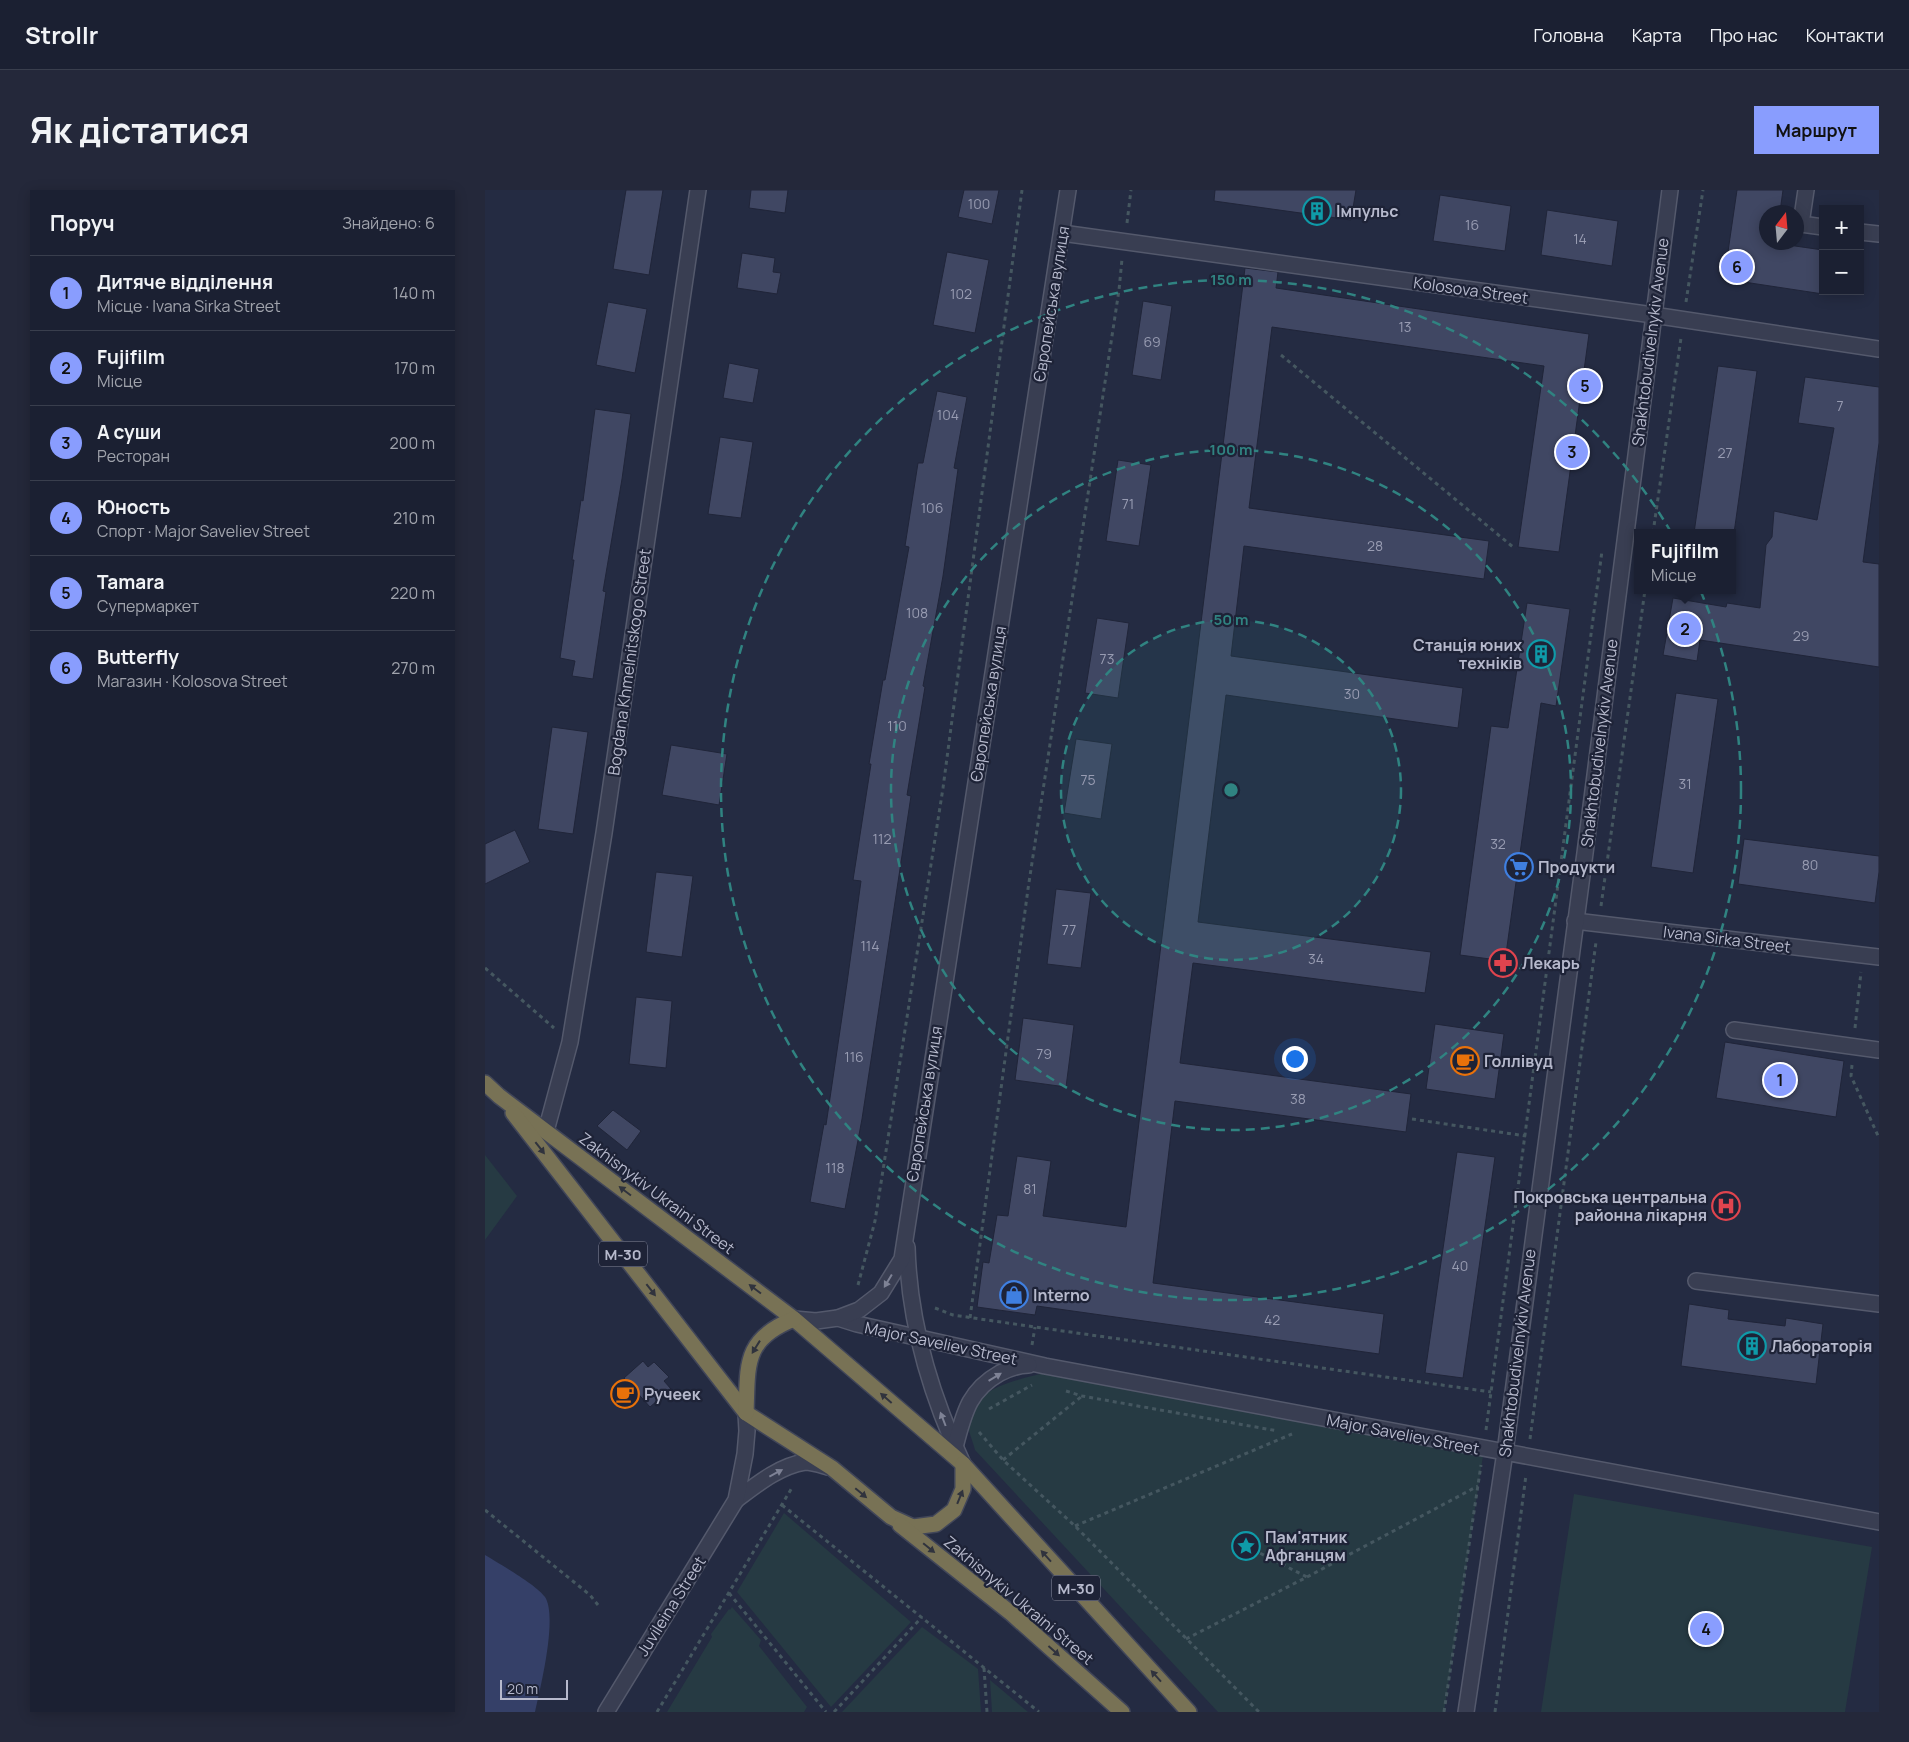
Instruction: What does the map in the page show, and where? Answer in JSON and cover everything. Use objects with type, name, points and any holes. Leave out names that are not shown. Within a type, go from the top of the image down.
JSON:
[{"type":"highway","name":"Zakhisnykiv Ukraini Street","points":[[485,1083],[499,1096],[794,1319]]},
{"type":"highway","name":"Zakhisnykiv Ukraini Street","points":[[499,1096],[746,1413]]},
{"type":"highway","points":[[746,1413],[748,1365],[754,1349],[764,1335],[778,1325],[794,1319]]},
{"type":"highway","name":"М-30","points":[[794,1319],[963,1464],[1189,1712]]},
{"type":"highway","name":"М-30","points":[[746,1413],[832,1468],[891,1517]]},
{"type":"highway","points":[[891,1517],[913,1527],[936,1524],[954,1510],[963,1489],[963,1464]]},
{"type":"highway","name":"Zakhisnykiv Ukraini Street","points":[[891,1517],[1012,1614],[1122,1712]]},
{"type":"street","name":"Bogdana Khmelnitskogo Street","points":[[546,1131],[570,1042],[604,832],[698,190]]},
{"type":"street","name":"Європейська вулиця","points":[[794,1319],[816,1321],[838,1318],[859,1310],[881,1293],[901,1259],[1068,190]]},
{"type":"street","name":"Shakhtobudivelnykiv Avenue","points":[[1466,1712],[1505,1452],[1670,190]]},
{"type":"street","points":[[1806,190],[1801,224],[1819,226]]},
{"type":"street","points":[[1864,232],[1879,234]]},
{"type":"street","name":"Kolosova Street","points":[[1062,233],[1653,315],[1879,349]]},
{"type":"street","name":"Ivana Sirka Street","points":[[1575,921],[1879,956]]},
{"type":"street","points":[[1734,1030],[1879,1050]]},
{"type":"street","name":"Європейська вулиця","points":[[907,1218],[908,1268],[918,1338],[929,1381],[944,1423],[963,1464]]},
{"type":"street","points":[[1696,1281],[1879,1304]]},
{"type":"street","name":"Major Saveliev Street","points":[[838,1318],[857,1324],[1045,1366],[1505,1452],[1528,1458],[1879,1522]]},
{"type":"street","name":"Major Saveliev Street","points":[[955,1447],[974,1394],[988,1380],[1005,1370],[1025,1365],[1045,1366]]},
{"type":"street","name":"Juvileina Street","points":[[606,1712],[736,1500],[745,1454],[746,1413]]},
{"type":"street","name":"Juvileina Street","points":[[736,1500],[764,1479],[784,1469],[806,1462],[832,1468]]},
{"type":"path","points":[[858,1285],[875,1221],[943,788],[1022,190]]},
{"type":"path","points":[[970,1318],[1028,889],[1119,290],[1131,190]]},
{"type":"path","points":[[1654,529],[1703,190]]},
{"type":"path","points":[[1281,355],[1513,547]]},
{"type":"path","points":[[1486,1430],[1603,547]]},
{"type":"path","points":[[1495,1712],[1534,1399],[1644,594]]},
{"type":"path","points":[[485,968],[570,1042]]},
{"type":"path","points":[[1413,1119],[1526,1136]]},
{"type":"path","points":[[935,1308],[953,1315],[970,1318],[1491,1392]]},
{"type":"path","points":[[1037,1382],[966,1417],[1003,1460],[1075,1526],[1259,1712]]},
{"type":"path","points":[[1003,1460],[1082,1396]]},
{"type":"path","points":[[1075,1526],[1292,1434]]},
{"type":"path","points":[[1444,1712],[1484,1449]]},
{"type":"path","points":[[657,1712],[797,1479]]},
{"type":"path","points":[[1186,1639],[1478,1486]]},
{"type":"path","points":[[782,1505],[1039,1712]]},
{"type":"path","points":[[485,1510],[599,1605]]},
{"type":"path","points":[[1246,1546],[1307,1577]]},
{"type":"path","points":[[729,1593],[823,1711]]},
{"type":"path","points":[[834,1712],[922,1618]]},
{"type":"path","points":[[984,1668],[987,1712]]},
{"type":"shaded area","points":[[485,1155],[517,1196],[485,1240]]},
{"type":"shaded area","points":[[1055,1370],[1484,1449],[1444,1712],[1218,1712],[975,1450],[968,1423],[971,1410],[978,1400],[988,1392],[1001,1386]]},
{"type":"shaded area","points":[[1574,1494],[1872,1547],[1845,1712],[1541,1712]]},
{"type":"shaded area","points":[[784,1513],[911,1622],[831,1707],[737,1592]]},
{"type":"shaded area","points":[[732,1607],[761,1640],[759,1646],[807,1707],[804,1712],[667,1712],[712,1637],[711,1634]]},
{"type":"shaded area","points":[[922,1627],[978,1669],[981,1712],[842,1712]]},
{"type":"shaded area","points":[[990,1680],[1028,1712],[992,1712]]},
{"type":"water","points":[[485,1555],[534,1586],[545,1597],[549,1607],[550,1620],[547,1653],[535,1712],[485,1712]]},
{"type":"building","points":[[626,190],[663,190],[649,275],[613,269]]},
{"type":"building","points":[[751,190],[788,190],[785,213],[749,208]]},
{"type":"building","points":[[964,190],[999,190],[992,224],[958,217]]},
{"type":"building","name":"Імпульс","points":[[1215,190],[1356,190],[1351,220],[1214,201]]},
{"type":"building","points":[[1737,190],[1783,190],[1781,205],[1759,205],[1759,250],[1804,250],[1804,247],[1819,249],[1819,293],[1724,279]]},
{"type":"building","points":[[1440,195],[1511,206],[1505,251],[1433,241]]},
{"type":"building","points":[[1547,210],[1618,221],[1612,266],[1541,255]]},
{"type":"building","points":[[947,252],[989,260],[975,333],[933,325]]},
{"type":"building","points":[[742,253],[775,258],[773,272],[781,273],[777,294],[737,288]]},
{"type":"building","points":[[1245,268],[1278,272],[1276,288],[1589,334],[1559,552],[1518,547],[1544,366],[1272,327],[1249,508],[1489,541],[1484,579],[1244,546],[1231,656],[1463,688],[1458,728],[1226,695],[1198,922],[1431,952],[1425,993],[1193,963],[1180,1063],[1411,1094],[1406,1132],[1175,1101],[1153,1283],[1384,1314],[1379,1354],[1037,1306],[1035,1315],[977,1307],[983,1262],[989,1263],[997,1215],[1008,1216],[1017,1156],[1051,1161],[1043,1216],[1126,1227]]},
{"type":"building","points":[[1143,301],[1172,306],[1161,380],[1132,375]]},
{"type":"building","points":[[608,302],[647,309],[635,373],[596,365]]},
{"type":"building","points":[[729,363],[759,369],[753,403],[723,398]]},
{"type":"building","points":[[1718,366],[1757,371],[1735,529],[1695,529]]},
{"type":"building","points":[[1805,377],[1879,387],[1879,443],[1863,562],[1879,564],[1879,667],[1700,640],[1697,661],[1663,655],[1673,598],[1726,607],[1727,603],[1760,608],[1766,545],[1772,537],[1774,511],[1817,520],[1834,428],[1798,423]]},
{"type":"building","points":[[937,391],[967,397],[954,468],[958,469],[943,576],[923,686],[925,687],[907,795],[911,796],[862,1119],[845,1209],[810,1202],[824,1124],[826,1125],[861,881],[853,880],[871,764],[869,764],[909,547],[905,546],[918,463],[923,463]]},
{"type":"building","points":[[595,409],[631,414],[603,591],[606,592],[593,679],[572,676],[575,661],[560,658],[574,560],[572,560],[581,500],[583,501]]},
{"type":"building","points":[[720,437],[753,442],[741,518],[708,514]]},
{"type":"building","points":[[1118,460],[1151,465],[1139,546],[1106,541]]},
{"type":"building","points":[[1527,603],[1570,609],[1556,706],[1541,703],[1505,961],[1460,955],[1491,726],[1508,728]]},
{"type":"building","points":[[1097,618],[1129,623],[1118,698],[1085,693]]},
{"type":"building","points":[[1676,693],[1718,699],[1693,873],[1651,867]]},
{"type":"building","points":[[552,727],[588,732],[573,834],[538,829]]},
{"type":"building","points":[[1076,739],[1112,744],[1101,819],[1064,813]]},
{"type":"building","points":[[671,745],[727,754],[719,805],[662,795]]},
{"type":"building","points":[[515,830],[530,862],[485,884],[485,844]]},
{"type":"building","points":[[1744,839],[1879,856],[1875,903],[1738,884]]},
{"type":"building","points":[[656,872],[693,876],[682,957],[646,952]]},
{"type":"building","points":[[1056,889],[1091,893],[1081,968],[1047,964]]},
{"type":"building","points":[[636,997],[672,1001],[666,1068],[629,1064]]},
{"type":"building","points":[[1023,1018],[1074,1025],[1066,1087],[1015,1080]]},
{"type":"building","name":"Голлівуд","points":[[1435,1024],[1504,1034],[1495,1099],[1426,1089]]},
{"type":"building","points":[[1725,1042],[1844,1061],[1836,1117],[1716,1098]]},
{"type":"building","points":[[613,1110],[641,1131],[627,1150],[597,1126]]},
{"type":"building","points":[[1457,1152],[1495,1157],[1463,1378],[1425,1373]]},
{"type":"building","name":"Лабораторія","points":[[1689,1304],[1729,1310],[1728,1319],[1785,1326],[1786,1318],[1823,1324],[1816,1384],[1681,1366]]},
{"type":"building","points":[[643,1361],[648,1367],[654,1362],[669,1377],[664,1381],[671,1389],[650,1407],[624,1378]]},
{"type":"place","name":"Імпульс","points":[[1317,211]]},
{"type":"place","name":"Butterfly","points":[[1737,267]]},
{"type":"place","name":"Tamara","points":[[1585,386]]},
{"type":"place","name":"А суши","points":[[1572,452]]},
{"type":"place","name":"Fujifilm","points":[[1685,629]]},
{"type":"place","name":"Станція юних техніків","points":[[1541,654]]},
{"type":"place","name":"Продукти","points":[[1519,867]]},
{"type":"place","name":"Лекарь","points":[[1503,963]]},
{"type":"place","name":"Голлівуд","points":[[1465,1061]]},
{"type":"place","name":"Дитяче відділення","points":[[1780,1080]]},
{"type":"place","name":"Покровська центральна районна лікарня","points":[[1726,1206]]},
{"type":"place","name":"Interno","points":[[1014,1295]]},
{"type":"place","name":"Лабораторія","points":[[1752,1346]]},
{"type":"place","name":"Ручеек","points":[[625,1394]]},
{"type":"place","name":"Пам'ятник Афганцям","points":[[1246,1546]]},
{"type":"place","name":"Юность","points":[[1706,1629]]}]
